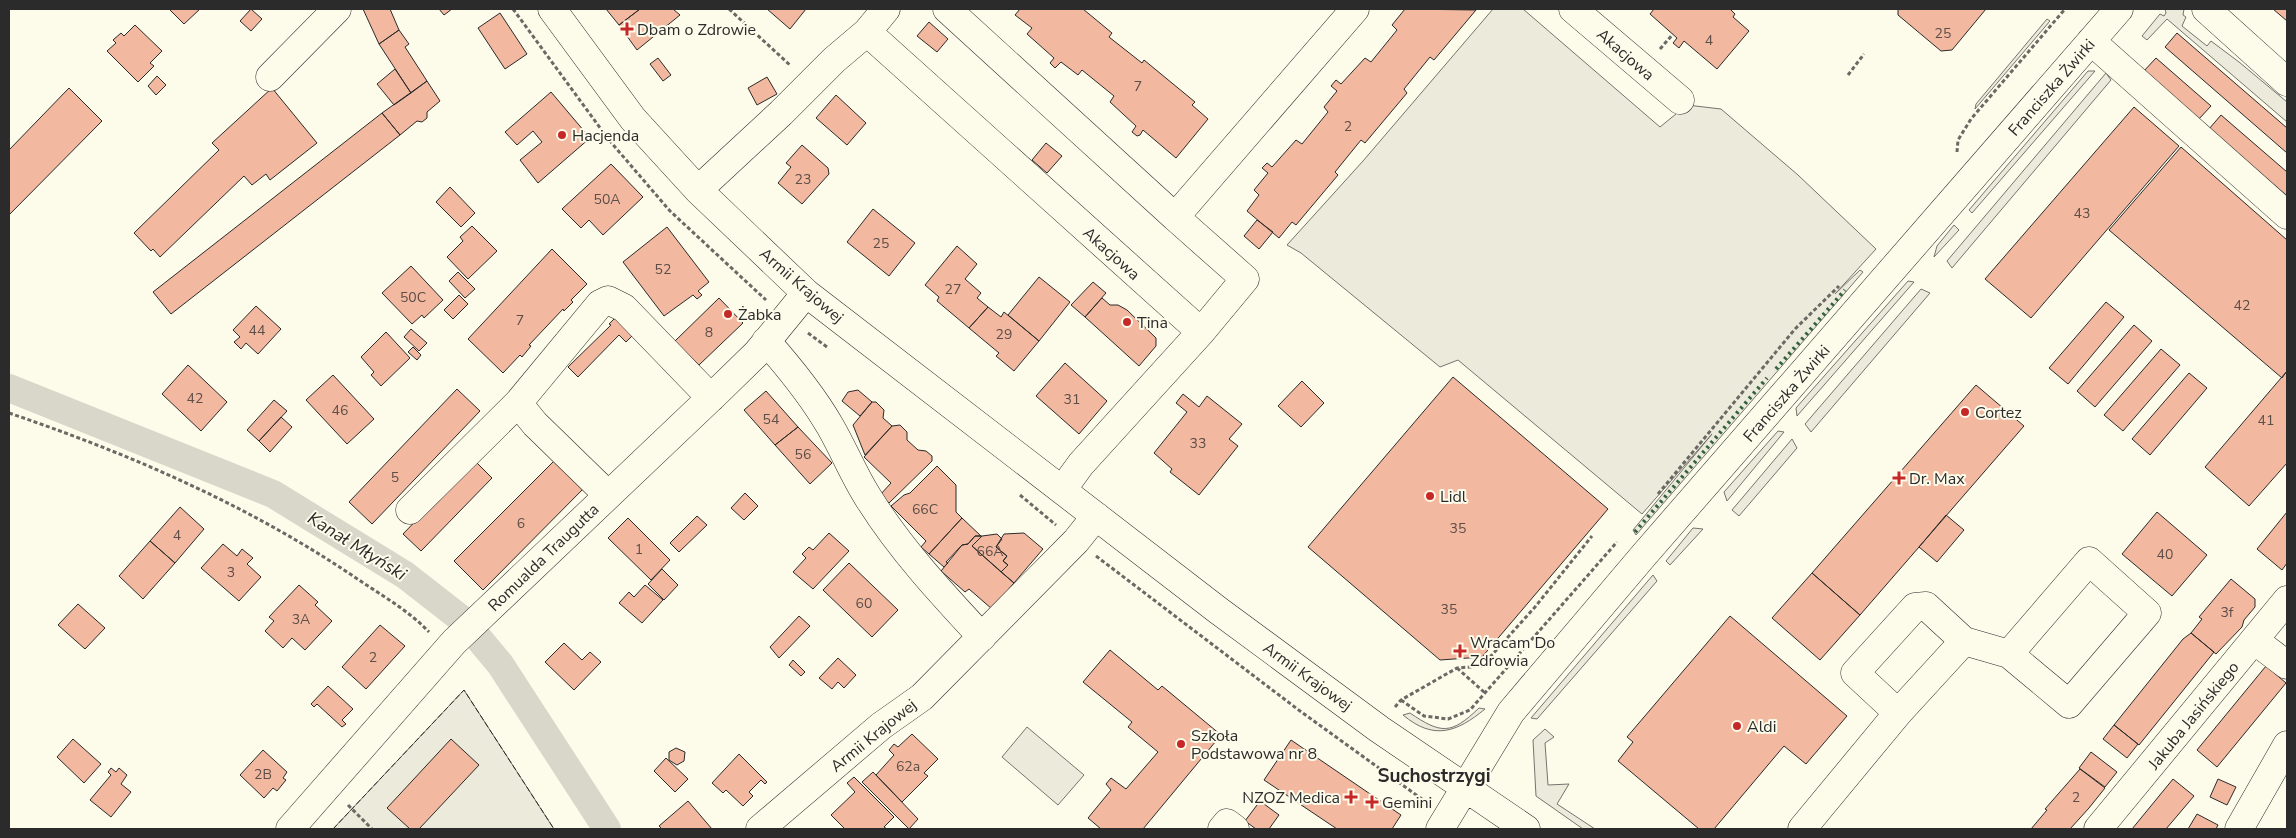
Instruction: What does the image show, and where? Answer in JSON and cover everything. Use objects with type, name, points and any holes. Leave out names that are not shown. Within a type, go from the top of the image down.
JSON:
[{"type":"street","points":[[270,77],[337,9]]},
{"type":"street","name":"Armii Krajowej","points":[[552,9],[633,119],[698,190],[806,293],[1219,611],[1318,684],[1466,787],[1520,828]]},
{"type":"street","points":[[698,190],[781,113],[834,60],[867,32],[886,9]]},
{"type":"street","points":[[947,9],[1245,279],[1201,332],[1081,464],[1062,490]]},
{"type":"street","points":[[1175,217],[1355,9]]},
{"type":"street","name":"Akacjowa","points":[[1573,9],[1680,100]]},
{"type":"street","name":"Franciszka Żwirki","points":[[1440,829],[1511,712],[1644,555],[2120,9]]},
{"type":"street","points":[[2206,9],[2287,82]]},
{"type":"street","name":"Akacjowa","points":[[867,32],[1201,332]]},
{"type":"street","points":[[2091,42],[2287,215]]},
{"type":"street","name":"Romualda Traugutta","points":[[290,829],[450,646],[711,398],[766,341],[806,293]]},
{"type":"street","points":[[410,510],[518,402],[600,304],[608,300],[624,308],[711,398]]},
{"type":"street","points":[[766,341],[800,379],[830,426],[844,456],[870,500],[898,540],[928,578],[982,637]]},
{"type":"street","points":[[518,402],[535,424],[608,495]]},
{"type":"street","name":"Armii Krajowej","points":[[760,829],[881,726],[922,697],[1076,541],[1096,516]]},
{"type":"street","points":[[1898,713],[1855,673],[1915,607],[1926,606],[1964,640],[2009,654],[2070,704],[2147,613],[2089,561],[2009,654]]},
{"type":"street","name":"Jakuba Jasińskiego","points":[[2098,829],[2287,600]]},
{"type":"street","points":[[1802,829],[1898,713],[1964,640]]},
{"type":"street","points":[[2254,640],[2287,665]]},
{"type":"street","points":[[2239,829],[2287,745]]},
{"type":"street","points":[[1222,829],[1227,823],[1235,829]]},
{"type":"path","points":[[729,9],[792,67]]},
{"type":"path","points":[[1957,156],[1958,140],[1971,119],[2065,9]]},
{"type":"path","points":[[1848,75],[1864,54]]},
{"type":"path","points":[[1654,498],[1790,336],[1844,281]]},
{"type":"path","points":[[9,413],[69,434],[215,495],[321,554],[415,618],[450,646]]},
{"type":"path","points":[[1592,536],[1535,607],[1482,666],[1457,668],[1401,700],[1424,716],[1448,719],[1470,710],[1623,537]]},
{"type":"path","points":[[1457,668],[1484,692]]},
{"type":"path","points":[[328,785],[372,829]]},
{"type":"shaded area","points":[[1493,9],[1523,9],[1660,127],[1687,105],[1721,109],[1798,175],[1876,249],[1835,294],[1860,270],[1863,272],[1636,535],[1633,530],[1712,434],[1642,514],[1458,360],[1440,367],[1301,253],[1287,245],[1363,161]]},
{"type":"shaded area","points":[[2165,9],[2184,9],[2183,15],[2186,17],[2182,26],[2207,46],[2211,41],[2287,102],[2287,122],[2167,19],[2147,40],[2142,36],[2160,14],[2164,16],[2166,13]]},
{"type":"shaded area","points":[[2047,19],[2050,21],[1975,109],[1976,104]]},
{"type":"shaded area","points":[[2088,71],[2095,71],[1972,213],[1969,210]]},
{"type":"shaded area","points":[[2106,73],[2111,80],[1952,268],[1947,261]]},
{"type":"shaded area","points":[[1954,225],[1959,230],[1934,257],[1937,246]]},
{"type":"shaded area","points":[[1908,281],[1914,282],[1797,416],[1796,408]]},
{"type":"shaded area","points":[[1921,289],[1930,293],[1811,432],[1805,424]]},
{"type":"shaded area","points":[[1778,431],[1784,432],[1727,501],[1724,492]]},
{"type":"shaded area","points":[[1792,439],[1797,448],[1739,516],[1732,510]]},
{"type":"shaded area","points":[[1693,528],[1703,529],[1670,565],[1666,561]]},
{"type":"shaded area","points":[[1653,575],[1657,581],[1537,719],[1531,718]]},
{"type":"shaded area","points":[[464,690],[554,829],[333,829]]},
{"type":"shaded area","points":[[1479,708],[1485,709],[1465,723],[1455,728],[1435,731],[1414,723],[1403,715],[1410,713],[1430,725],[1446,728],[1461,723]]},
{"type":"shaded area","points":[[1027,727],[1084,775],[1058,805],[1002,757]]},
{"type":"shaded area","points":[[1545,729],[1554,737],[1545,743],[1548,785],[1569,784],[1557,804],[1595,829],[1583,829],[1536,796],[1533,740]]},
{"type":"building","points":[[169,9],[200,9],[184,24]]},
{"type":"building","points":[[251,9],[262,19],[251,31],[240,21]]},
{"type":"building","points":[[363,9],[390,9],[399,30],[379,44]]},
{"type":"building","points":[[439,9],[452,9],[444,15]]},
{"type":"building","points":[[606,9],[640,9],[619,25]]},
{"type":"building","points":[[640,9],[673,9],[680,15],[637,50],[619,25]]},
{"type":"building","points":[[767,9],[806,9],[790,29]]},
{"type":"building","points":[[1020,9],[1083,9],[1112,33],[1109,37],[1142,63],[1144,60],[1195,102],[1192,105],[1208,119],[1176,158],[1143,130],[1137,136],[1132,132],[1136,126],[1110,102],[1114,96],[1082,70],[1078,75],[1061,62],[1055,68],[1050,63],[1054,58],[1027,34],[1032,28],[1015,15]]},
{"type":"building","points":[[1405,9],[1476,10],[1434,60],[1430,57],[1404,89],[1407,93],[1365,143],[1361,140],[1335,172],[1338,175],[1296,225],[1292,222],[1279,238],[1247,211],[1259,195],[1254,190],[1268,173],[1262,168],[1267,163],[1272,167],[1296,140],[1302,144],[1328,112],[1324,107],[1337,91],[1331,86],[1336,80],[1341,84],[1365,58],[1371,62],[1397,30],[1392,25]]},
{"type":"building","points":[[1654,9],[1730,9],[1735,14],[1733,17],[1749,31],[1717,69],[1684,41],[1679,48],[1673,43],[1677,38],[1650,14]]},
{"type":"building","points":[[1898,9],[1986,9],[1952,50],[1941,51],[1898,15]]},
{"type":"building","points":[[2273,9],[2287,9],[2287,21]]},
{"type":"building","points":[[500,13],[527,54],[505,69],[478,28]]},
{"type":"building","points":[[929,22],[948,39],[937,52],[917,36]]},
{"type":"building","points":[[135,25],[162,51],[150,63],[154,66],[138,82],[107,51],[116,43],[113,40],[121,33],[124,36]]},
{"type":"building","points":[[399,30],[409,44],[405,47],[427,81],[411,93],[379,44]]},
{"type":"building","points":[[2177,33],[2287,128],[2287,153],[2165,47]]},
{"type":"building","points":[[658,58],[671,75],[663,81],[650,64]]},
{"type":"building","points":[[2156,58],[2211,106],[2198,120],[2143,72]]},
{"type":"building","points":[[395,69],[411,93],[394,105],[377,84]]},
{"type":"building","points":[[157,76],[166,85],[156,95],[148,86]]},
{"type":"building","points":[[767,77],[777,94],[757,105],[748,88]]},
{"type":"building","points":[[427,81],[440,101],[427,112],[427,118],[422,122],[417,121],[400,135],[382,113]]},
{"type":"building","points":[[69,88],[102,121],[9,215],[9,150]]},
{"type":"building","points":[[272,88],[317,143],[270,180],[266,174],[252,185],[244,176],[160,257],[153,249],[151,251],[134,233],[219,150],[212,143]]},
{"type":"building","name":"Hacjenda","points":[[551,92],[590,138],[538,183],[520,160],[542,142],[533,131],[517,145],[505,132]]},
{"type":"building","points":[[836,95],[866,123],[847,145],[816,118]]},
{"type":"building","points":[[2134,107],[2179,146],[2031,318],[1985,279]]},
{"type":"building","points":[[382,113],[400,135],[171,314],[153,292]]},
{"type":"building","points":[[2221,115],[2287,172],[2287,196],[2209,129]]},
{"type":"building","points":[[1046,143],[1062,156],[1047,173],[1032,160]]},
{"type":"building","points":[[802,145],[828,168],[829,174],[802,204],[778,183],[791,167],[786,163]]},
{"type":"building","points":[[2181,147],[2287,240],[2287,371],[2282,378],[2109,230]]},
{"type":"building","points":[[611,164],[643,197],[603,235],[589,220],[581,228],[562,209]]},
{"type":"building","points":[[450,187],[475,213],[461,227],[436,202]]},
{"type":"building","points":[[873,209],[915,243],[889,276],[847,242]]},
{"type":"building","points":[[1257,220],[1273,232],[1259,249],[1244,236]]},
{"type":"building","points":[[472,226],[497,251],[468,279],[447,257],[463,241],[460,237]]},
{"type":"building","points":[[667,227],[709,282],[698,291],[702,295],[697,299],[693,295],[664,316],[623,262]]},
{"type":"building","points":[[957,246],[977,264],[965,279],[981,293],[977,298],[988,307],[969,328],[937,301],[939,297],[925,285]]},
{"type":"building","points":[[552,249],[587,284],[571,300],[573,302],[564,311],[563,309],[529,345],[531,346],[522,357],[520,355],[503,373],[468,339]]},
{"type":"building","points":[[411,266],[443,300],[424,318],[422,315],[412,324],[382,293]]},
{"type":"building","points":[[458,272],[475,289],[465,298],[449,281]]},
{"type":"building","points":[[1039,277],[1070,302],[1039,341],[1008,315]]},
{"type":"building","points":[[1093,282],[1106,293],[1085,317],[1071,305]]},
{"type":"building","points":[[459,295],[468,304],[453,319],[444,310]]},
{"type":"building","points":[[719,298],[743,323],[699,365],[675,341]]},
{"type":"building","points":[[1102,298],[1110,305],[1118,305],[1127,310],[1156,338],[1156,346],[1139,366],[1085,317]]},
{"type":"building","points":[[2106,302],[2124,317],[2068,384],[2049,368]]},
{"type":"building","points":[[256,306],[281,329],[258,354],[246,343],[241,349],[234,342],[240,337],[233,330]]},
{"type":"building","points":[[988,307],[1001,317],[1004,312],[1039,341],[1014,371],[996,356],[999,353],[969,328]]},
{"type":"building","points":[[619,314],[637,331],[626,342],[619,335],[578,377],[568,367],[611,325],[609,324]]},
{"type":"building","points":[[2134,325],[2152,341],[2095,407],[2077,391]]},
{"type":"building","points":[[411,329],[427,343],[419,351],[404,337]]},
{"type":"building","points":[[386,332],[410,358],[381,386],[371,375],[374,372],[361,357]]},
{"type":"building","points":[[413,347],[421,355],[417,360],[408,352]]},
{"type":"building","points":[[2161,349],[2180,365],[2123,431],[2104,415]]},
{"type":"building","points":[[1065,363],[1107,401],[1079,434],[1036,396]]},
{"type":"building","points":[[188,365],[227,402],[201,431],[162,394]]},
{"type":"building","points":[[2287,371],[2287,463],[2249,506],[2205,467]]},
{"type":"building","points":[[2189,373],[2207,388],[2150,455],[2132,439]]},
{"type":"building","points":[[333,375],[374,419],[347,444],[306,400]]},
{"type":"building","points":[[1453,377],[1608,509],[1482,657],[1440,660],[1308,547]]},
{"type":"building","points":[[1302,381],[1324,403],[1301,427],[1278,406]]},
{"type":"building","points":[[1976,385],[2024,426],[1860,615],[1812,573]]},
{"type":"building","points":[[457,389],[480,411],[372,524],[349,502]]},
{"type":"building","points":[[858,390],[872,402],[860,416],[842,401],[848,392]]},
{"type":"building","points":[[766,391],[798,427],[775,445],[744,410]]},
{"type":"building","points":[[1183,394],[1199,407],[1207,396],[1242,424],[1229,439],[1238,446],[1199,495],[1170,472],[1172,469],[1154,453],[1187,412],[1176,403]]},
{"type":"building","points":[[274,400],[287,411],[259,441],[247,430]]},
{"type":"building","points":[[872,402],[876,402],[884,410],[883,418],[892,426],[865,455],[853,425]]},
{"type":"building","points":[[281,417],[292,427],[270,452],[259,441]]},
{"type":"building","points":[[900,425],[907,432],[907,440],[918,450],[926,451],[932,456],[932,461],[889,503],[880,495],[891,483],[864,457],[892,426]]},
{"type":"building","points":[[798,427],[832,463],[810,484],[775,445]]},
{"type":"building","points":[[559,456],[587,485],[483,590],[454,561]]},
{"type":"building","points":[[474,460],[492,478],[421,551],[403,534]]},
{"type":"building","points":[[937,466],[956,485],[956,512],[962,518],[929,554],[921,547],[926,541],[891,506],[904,495],[910,493]]},
{"type":"building","points":[[745,493],[758,506],[744,520],[731,508]]},
{"type":"building","points":[[180,507],[204,529],[175,563],[150,541]]},
{"type":"building","points":[[2157,512],[2207,555],[2172,596],[2122,554]]},
{"type":"building","points":[[2287,512],[2287,563],[2282,570],[2257,549]]},
{"type":"building","points":[[1946,515],[1964,530],[1937,562],[1919,547]]},
{"type":"building","points":[[697,516],[707,525],[679,552],[670,543]]},
{"type":"building","points":[[628,518],[670,560],[651,580],[608,538]]},
{"type":"building","points":[[962,518],[981,536],[975,536],[968,544],[962,545],[946,562],[948,563],[944,567],[929,554]]},
{"type":"building","points":[[829,533],[849,551],[813,589],[793,572],[806,558],[802,554],[809,547],[813,550]]},
{"type":"building","points":[[1024,533],[1043,549],[1014,583],[1001,572],[1008,565],[1003,561],[1007,556],[996,547],[1004,534]]},
{"type":"building","points":[[997,534],[1002,539],[996,547],[1007,556],[1003,561],[1008,565],[1001,572],[972,546],[982,536]]},
{"type":"building","points":[[975,536],[982,536],[972,546],[1014,583],[992,609],[969,589],[965,592],[941,571],[962,545],[968,544]]},
{"type":"building","points":[[150,541],[175,563],[143,599],[119,576]]},
{"type":"building","points":[[223,544],[237,556],[242,549],[253,558],[247,564],[261,577],[239,601],[201,568]]},
{"type":"building","points":[[849,563],[898,610],[872,637],[823,590]]},
{"type":"building","points":[[662,569],[678,585],[664,600],[648,584]]},
{"type":"building","points":[[1812,573],[1860,615],[1820,660],[1772,618]]},
{"type":"building","points":[[2231,579],[2255,599],[2255,607],[2244,620],[2242,627],[2216,654],[2191,633],[2202,619],[2199,617]]},
{"type":"building","points":[[299,585],[318,602],[315,605],[332,621],[305,650],[292,638],[283,648],[265,631],[274,621],[269,617]]},
{"type":"building","points":[[645,585],[663,600],[642,623],[619,603],[629,592],[634,597]]},
{"type":"building","points":[[78,604],[105,628],[85,649],[58,625]]},
{"type":"building","points":[[799,616],[810,626],[779,658],[770,647]]},
{"type":"building","name":"Aldi","points":[[1730,616],[1847,716],[1806,764],[1784,746],[1714,829],[1699,829],[1618,761],[1633,742],[1627,737]]},
{"type":"building","points":[[380,625],[405,646],[366,689],[342,667]]},
{"type":"building","points":[[2191,633],[2214,652],[2139,745],[2114,725],[2183,639]]},
{"type":"building","points":[[564,643],[582,660],[590,652],[601,662],[574,690],[545,662]]},
{"type":"building","name":"Szkoła Podstawowa nr 8","points":[[1110,650],[1158,690],[1162,686],[1221,735],[1143,829],[1101,829],[1088,818],[1111,790],[1106,784],[1111,778],[1126,789],[1158,752],[1128,727],[1132,722],[1083,682]]},
{"type":"building","points":[[838,658],[856,675],[844,688],[838,682],[832,689],[819,678]]},
{"type":"building","points":[[793,660],[805,672],[801,676],[789,665]]},
{"type":"building","points":[[2266,666],[2286,683],[2217,767],[2197,750]]},
{"type":"building","points":[[328,686],[353,709],[342,720],[346,724],[342,727],[317,704],[314,707],[311,704]]},
{"type":"building","points":[[2114,725],[2138,744],[2127,758],[2103,739]]},
{"type":"building","points":[[912,734],[938,759],[924,773],[928,776],[902,802],[876,775],[894,755],[889,750],[894,744],[898,747]]},
{"type":"building","points":[[73,739],[101,764],[84,783],[57,757]]},
{"type":"building","points":[[451,739],[479,765],[419,829],[410,829],[387,808]]},
{"type":"building","points":[[1291,740],[1401,815],[1392,829],[1337,829],[1264,780]]},
{"type":"building","points":[[676,748],[685,752],[684,761],[677,765],[669,760],[669,752]]},
{"type":"building","points":[[263,750],[287,772],[283,778],[286,780],[277,791],[273,788],[264,798],[240,775]]},
{"type":"building","points":[[2091,752],[2117,772],[2105,787],[2079,768]]},
{"type":"building","points":[[739,754],[767,782],[765,784],[761,780],[749,792],[753,796],[743,806],[726,790],[723,793],[712,783]]},
{"type":"building","points":[[666,758],[688,779],[675,792],[654,771]]},
{"type":"building","points":[[111,768],[116,772],[119,768],[127,775],[121,784],[131,792],[111,817],[90,800],[111,775],[108,772]]},
{"type":"building","points":[[2080,769],[2105,788],[2089,808],[2070,829],[2031,829],[2047,810],[2045,809]]},
{"type":"building","points":[[873,772],[918,819],[909,829],[862,782]]},
{"type":"building","points":[[854,777],[894,817],[884,827],[887,829],[845,829],[831,815],[855,792],[847,783]]},
{"type":"building","points":[[2173,779],[2194,796],[2166,829],[2132,829]]},
{"type":"building","points":[[2218,779],[2236,787],[2227,805],[2210,797]]},
{"type":"building","points":[[688,801],[712,829],[662,829],[659,826]]},
{"type":"building","points":[[1260,801],[1279,815],[1269,829],[1256,829],[1245,821]]},
{"type":"building","points":[[2197,814],[2218,825],[2216,829],[2188,829]]},
{"type":"waterway","name":"Kanał Młyński","points":[[9,388],[273,494],[405,575],[464,621],[500,664],[607,829]]},
{"type":"hedge","points":[[1776,369],[1845,290]]},
{"type":"hedge","points":[[1635,532],[1767,378]]},
{"type":"fence","points":[[333,829],[464,690],[554,829]]},
{"type":"place","name":"Dbam o Zdrowie","points":[[627,29]]},
{"type":"place","name":"Hacjenda","points":[[562,135]]},
{"type":"place","name":"Żabka","points":[[728,314]]},
{"type":"place","name":"Tina","points":[[1127,322]]},
{"type":"place","name":"Cortez","points":[[1965,412]]},
{"type":"place","name":"Dr. Max","points":[[1899,478]]},
{"type":"place","name":"Lidl","points":[[1430,496]]},
{"type":"place","name":"Wracam Do Zdrowia","points":[[1460,651]]},
{"type":"place","name":"Aldi","points":[[1737,726]]},
{"type":"place","name":"Szkoła Podstawowa nr 8","points":[[1181,744]]},
{"type":"place","name":"NZOZ Medica","points":[[1351,797]]},
{"type":"place","name":"Gemini","points":[[1372,802]]},
{"type":"district","name":"Suchostrzygi","points":[[1434,775]]}]
